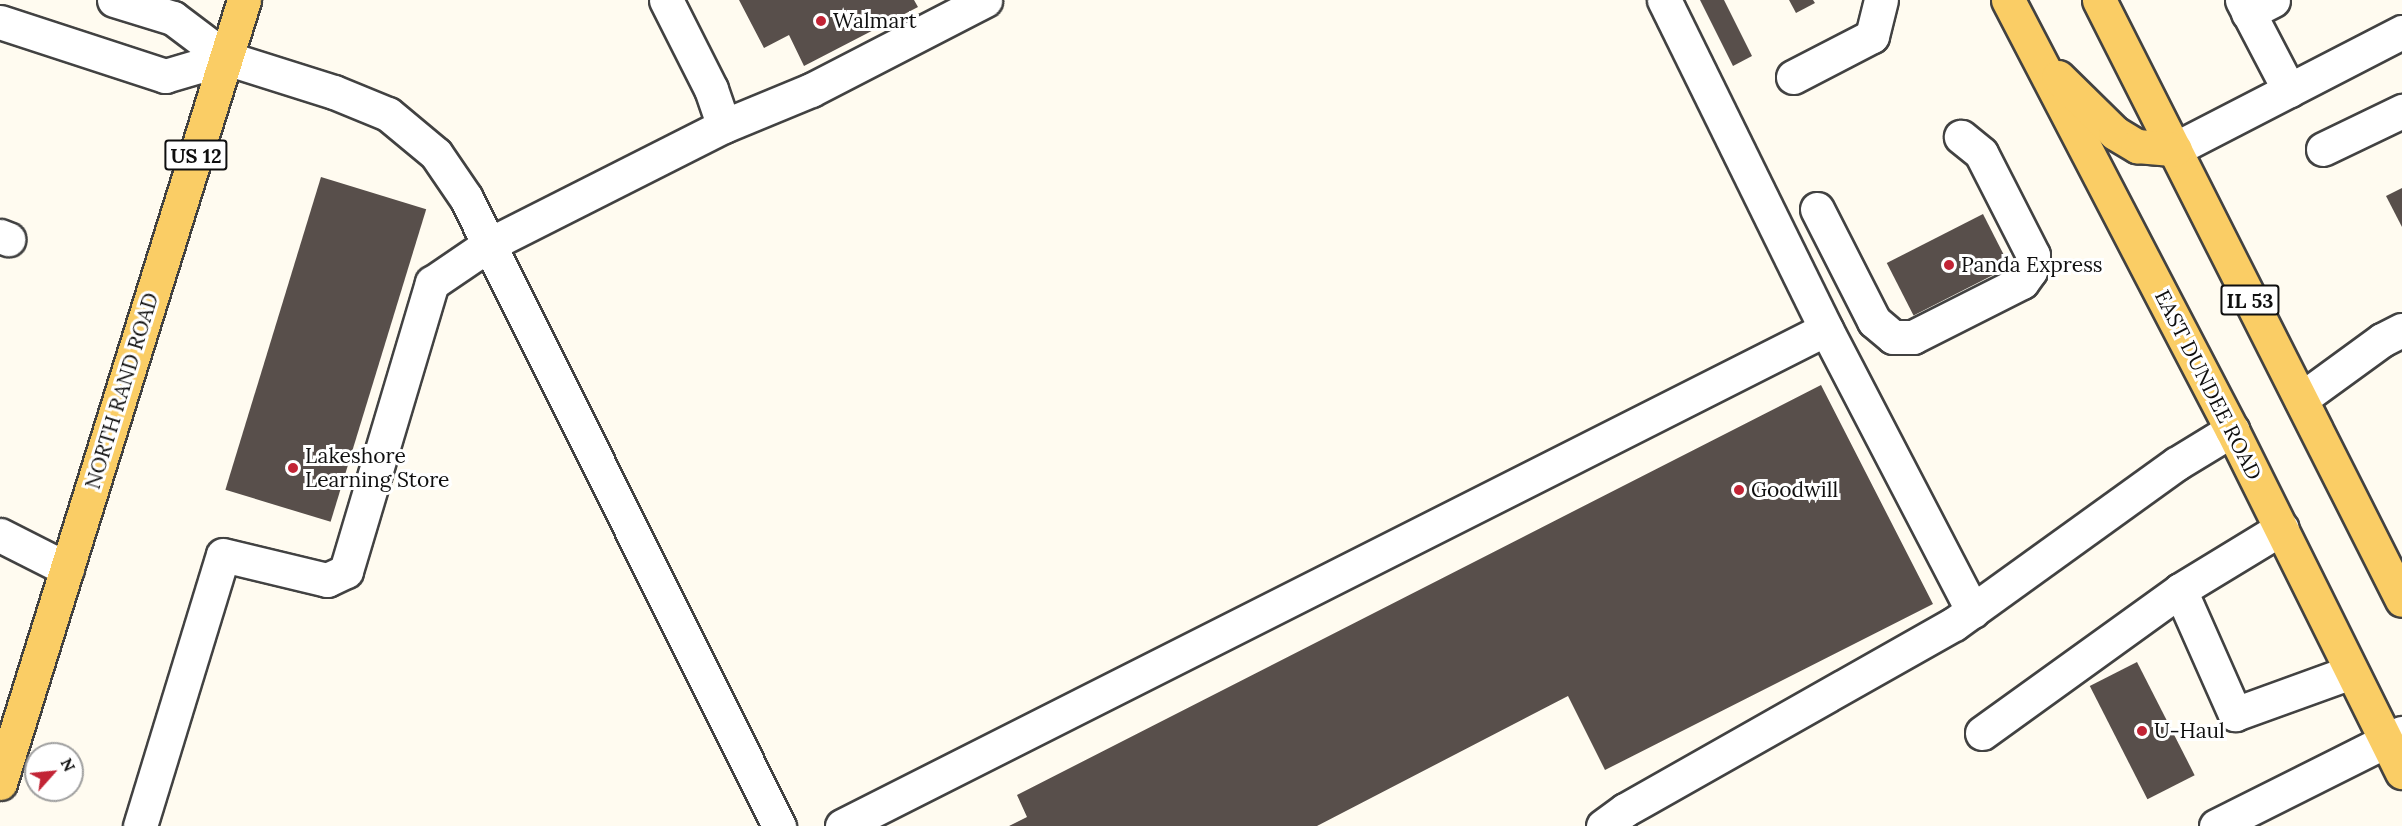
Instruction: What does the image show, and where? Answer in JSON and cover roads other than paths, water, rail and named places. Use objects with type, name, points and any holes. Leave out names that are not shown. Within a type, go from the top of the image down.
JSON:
[{"type":"main road","name":"NORTH RAND ROAD","points":[[0,783],[244,0]]},
{"type":"main road","name":"EAST DUNDEE ROAD","points":[[2008,0],[2232,430],[2351,672],[2394,737],[2402,772]]},
{"type":"main road","name":"IL 53","points":[[2099,0],[2301,399],[2398,581]]},
{"type":"main road","points":[[2039,59],[2115,133],[2137,146],[2175,149]]},
{"type":"street","points":[[114,0],[173,18],[226,58],[334,92],[388,114],[436,153],[466,198],[779,826]]},
{"type":"street","points":[[666,0],[711,89],[724,126]]},
{"type":"street","points":[[140,826],[223,555],[327,580],[346,571],[432,283],[488,245],[724,126],[811,90],[985,0]]},
{"type":"street","points":[[1664,0],[1826,329],[1973,611]]},
{"type":"street","points":[[1793,77],[1872,36],[1881,0]]},
{"type":"street","points":[[2255,4],[2289,90]]},
{"type":"street","points":[[0,22],[165,76],[226,58]]},
{"type":"street","points":[[2175,149],[2402,32]]},
{"type":"street","points":[[2323,149],[2402,111]]},
{"type":"street","points":[[1817,209],[1875,321],[1893,337],[1913,337],[2022,282],[2030,271],[2033,255],[1981,153],[1961,137]]},
{"type":"street","points":[[842,826],[1826,329]]},
{"type":"street","points":[[2301,399],[2382,340],[2402,330]]},
{"type":"street","points":[[1603,826],[1625,810],[1944,630],[2176,464],[2232,430]]},
{"type":"street","points":[[1982,733],[2180,590],[2282,528]]},
{"type":"street","points":[[0,535],[67,569]]},
{"type":"street","points":[[2180,590],[2235,714],[2351,672]]},
{"type":"street","points":[[2234,822],[2394,737]]},
{"type":"place","name":"Walmart","points":[[821,21]]},
{"type":"place","name":"Panda Express","points":[[1949,265]]},
{"type":"place","name":"Lakeshore Learning Store","points":[[293,468]]},
{"type":"place","name":"Goodwill","points":[[1739,490]]},
{"type":"place","name":"U-Haul","points":[[2142,731]]}]
